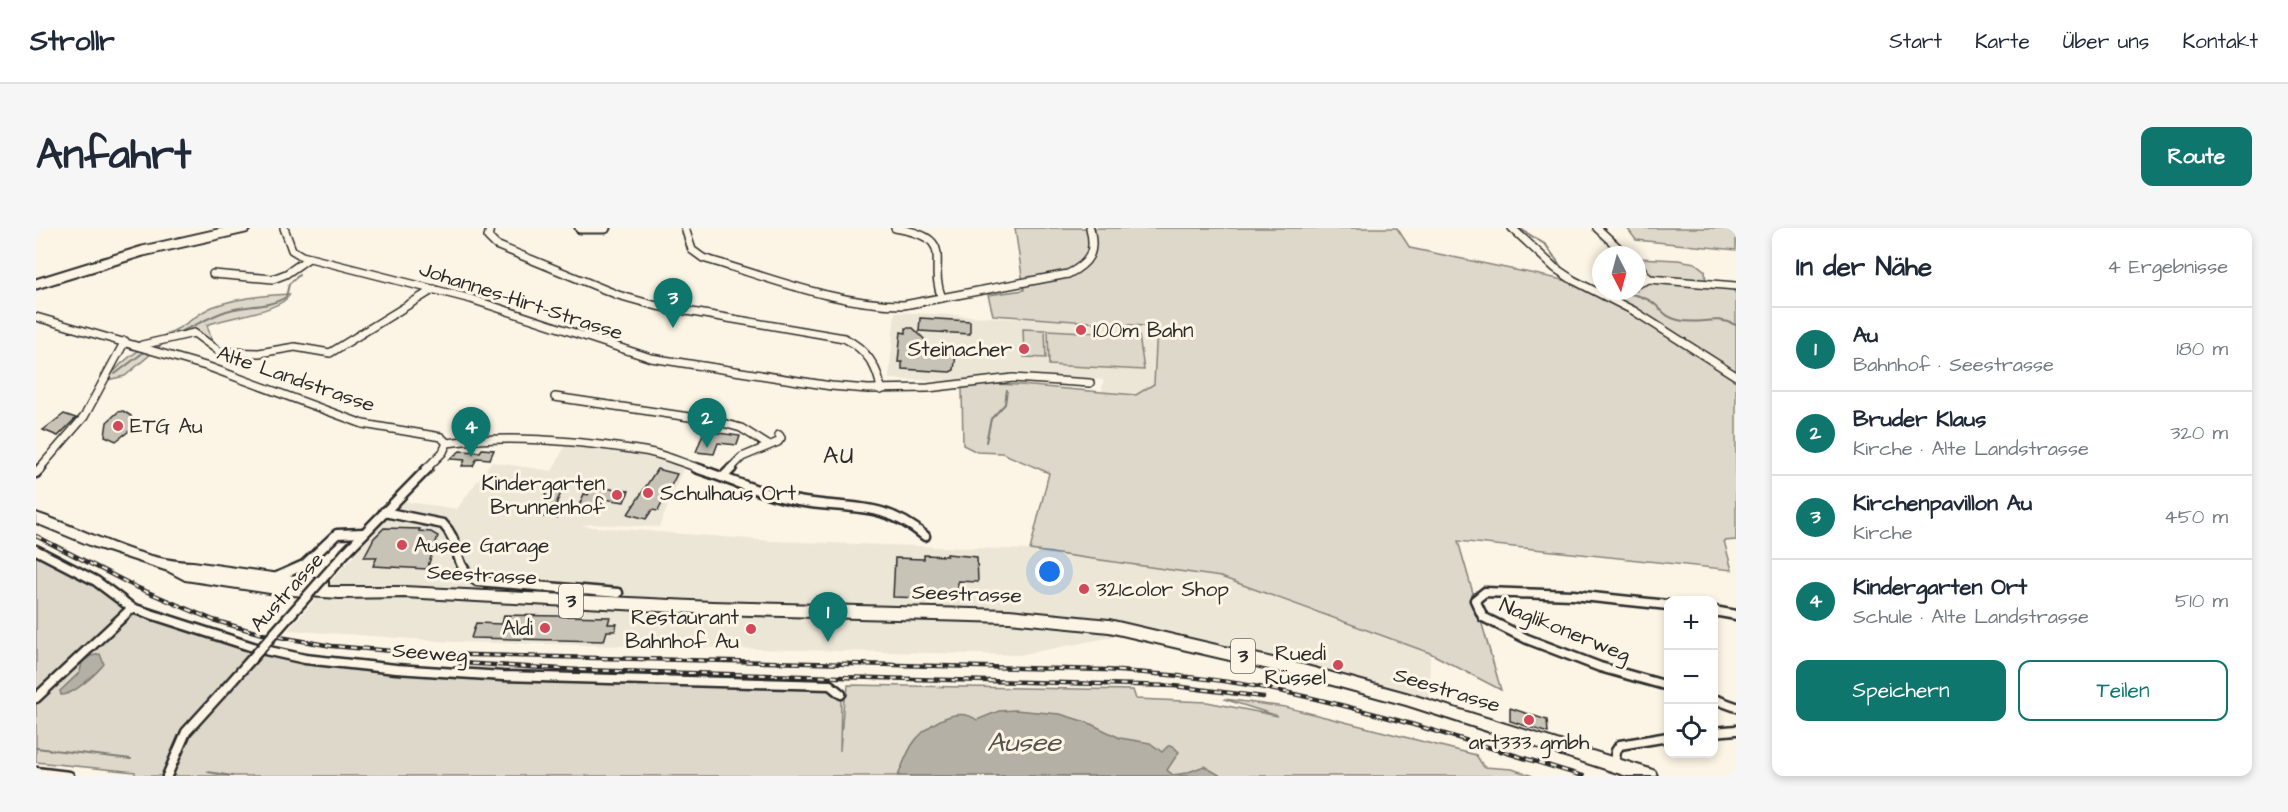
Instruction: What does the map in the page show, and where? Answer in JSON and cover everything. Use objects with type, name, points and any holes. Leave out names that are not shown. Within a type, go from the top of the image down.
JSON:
[{"type":"main road","name":"Seestrasse","points":[[36,518],[96,542],[172,567],[185,575],[276,589],[339,593],[369,591]]},
{"type":"main road","name":"Seestrasse","points":[[172,567],[192,567],[369,591],[615,604],[1009,616],[1109,626],[1303,671],[1406,699],[1650,776]]},
{"type":"street","points":[[36,285],[131,254],[245,228]]},
{"type":"street","name":"Johannes-Hirt-Strasse","points":[[284,228],[292,250],[309,258],[434,289],[645,357],[831,386],[881,390],[928,388],[1013,378],[1090,383]]},
{"type":"street","points":[[489,228],[488,237],[496,244],[634,300],[685,313],[844,338],[858,345],[868,354],[879,377],[881,390]]},
{"type":"street","points":[[580,228],[605,228]]},
{"type":"street","points":[[685,228],[692,250],[704,258],[848,301],[893,305],[1054,278],[1080,268],[1094,254],[1095,245],[1090,228]]},
{"type":"street","points":[[895,228],[916,231],[928,236],[935,245],[939,269],[938,290],[942,298]]},
{"type":"street","points":[[1512,228],[1555,268],[1592,286]]},
{"type":"street","points":[[1597,228],[1616,246]]},
{"type":"street","points":[[213,274],[273,279],[286,274],[309,258]]},
{"type":"street","points":[[1646,275],[1649,279]]},
{"type":"street","points":[[1646,280],[1736,285]]},
{"type":"street","points":[[140,346],[194,333],[220,352],[259,353],[295,347],[330,353],[434,289]]},
{"type":"street","points":[[1616,300],[1736,376]]},
{"type":"street","name":"Alte Landstrasse","points":[[36,317],[214,369],[333,415],[363,424],[441,436],[447,443],[530,440],[624,447],[668,456],[796,501],[888,512],[907,521],[925,536]]},
{"type":"street","points":[[36,473],[84,417],[124,341]]},
{"type":"street","points":[[555,397],[716,421],[741,428],[768,445]]},
{"type":"street","points":[[725,475],[742,457],[778,442],[779,435]]},
{"type":"street","name":"Austrasse","points":[[167,776],[186,732],[346,552],[443,452],[447,443]]},
{"type":"street","points":[[384,512],[443,524],[450,530],[455,540],[458,564],[464,575],[477,581],[618,593]]},
{"type":"street","points":[[270,579],[305,565],[327,541],[345,530],[364,533]]},
{"type":"street","name":"Seeweg","points":[[36,550],[96,581],[132,608],[256,648],[304,659],[396,669],[503,676],[830,685],[841,694]]},
{"type":"street","points":[[305,565],[306,574],[313,584]]},
{"type":"street","name":"Naglikonerweg","points":[[1664,605],[1573,595],[1485,592],[1475,600],[1483,617],[1527,639],[1564,654],[1664,685]]},
{"type":"street","points":[[36,698],[132,608]]},
{"type":"street","points":[[1718,612],[1736,615]]},
{"type":"street","points":[[1718,701],[1736,707]]},
{"type":"street","points":[[1718,732],[1736,730]]},
{"type":"street","points":[[1614,765],[1616,751],[1620,746],[1664,738]]},
{"type":"street","points":[[36,772],[69,776]]},
{"type":"shaded area","points":[[1015,228],[1397,228],[1410,248],[1568,281],[1592,288],[1592,300],[1646,300],[1646,284],[1650,283],[1646,277],[1646,258],[1695,263],[1705,271],[1706,283],[1730,285],[1736,294],[1736,540],[1724,541],[1732,570],[1458,541],[1501,690],[1430,653],[1221,577],[1030,550],[1049,473],[1002,453],[977,452],[963,445],[962,388],[991,384],[1020,385],[1136,395],[1154,384],[1157,327],[993,315],[988,295],[1024,290]]},
{"type":"shaded area","points":[[1627,228],[1736,228],[1736,250],[1636,240]]},
{"type":"shaded area","points":[[290,294],[277,305],[207,325],[212,341],[194,330],[171,337],[125,376],[107,380],[121,364],[139,350],[212,307],[231,301]]},
{"type":"shaded area","name":"Steinacher","points":[[895,312],[1157,326],[1154,384],[1137,395],[1102,392],[1103,380],[1017,372],[950,381],[889,379]]},
{"type":"shaded area","points":[[1023,329],[1045,330],[1046,358],[1024,357]]},
{"type":"shaded area","points":[[1048,330],[1139,335],[1144,370],[1049,365]]},
{"type":"shaded area","points":[[565,446],[643,456],[684,467],[659,527],[589,524],[582,526],[773,541],[1030,550],[1221,577],[1430,653],[1429,711],[1118,636],[1019,655],[454,642],[288,630],[402,501],[457,509],[491,462],[552,471]]},
{"type":"shaded area","points":[[36,550],[96,581],[123,602],[256,648],[396,669],[830,685],[841,694],[840,751],[844,697],[847,696],[848,685],[1133,690],[1136,699],[1207,702],[1278,716],[1224,699],[1285,707],[1476,755],[1484,767],[1512,769],[1533,776],[135,776],[135,772],[36,762]]},
{"type":"water","points":[[100,654],[104,664],[77,688],[61,695],[60,691],[80,672],[82,662],[91,656]]},
{"type":"water","name":"Ausee","points":[[999,711],[1060,714],[1089,723],[1120,738],[1150,743],[1162,752],[1168,746],[1173,746],[1179,752],[1167,770],[1173,775],[1204,766],[1221,776],[898,776],[912,745],[932,725],[950,716],[969,716],[977,720]]},
{"type":"building","points":[[920,318],[970,321],[970,334],[919,331]]},
{"type":"building","points":[[906,328],[913,328],[925,340],[924,352],[956,354],[954,370],[950,372],[902,369],[902,362],[898,362],[900,341],[901,332],[906,333]]},
{"type":"building","name":"ETG Au","points":[[123,411],[131,416],[130,427],[133,428],[116,441],[105,436],[107,422],[118,412]]},
{"type":"building","points":[[64,414],[76,418],[58,436],[43,430]]},
{"type":"building","points":[[704,431],[740,436],[737,445],[718,443],[714,454],[696,452]]},
{"type":"building","points":[[482,449],[494,450],[490,459],[477,458],[473,466],[462,466],[465,460],[450,459],[460,451],[480,452]]},
{"type":"building","name":"Schulhaus Ort","points":[[657,469],[677,474],[658,511],[652,510],[646,519],[628,514]]},
{"type":"building","points":[[592,487],[629,491],[624,502],[604,499],[599,511],[578,508],[584,494],[588,495]]},
{"type":"building","points":[[548,490],[562,491],[556,504],[563,505],[557,518],[535,516]]},
{"type":"building","name":"Ausee Garage","points":[[384,528],[420,529],[419,531],[431,532],[438,536],[427,569],[373,566],[377,557],[364,557],[374,538]]},
{"type":"building","points":[[947,554],[977,557],[978,582],[958,581],[958,599],[893,597],[895,558],[924,559],[924,555],[947,556]]},
{"type":"building","name":"Aldi","points":[[504,615],[610,617],[608,624],[617,624],[615,631],[607,631],[604,641],[471,638],[476,623],[502,624]]},
{"type":"building","name":"art333 gmbh","points":[[1510,708],[1547,720],[1548,733],[1510,721]]},
{"type":"waterway","points":[[1519,228],[1546,245],[1564,271],[1592,286]]},
{"type":"waterway","points":[[169,336],[229,310],[279,301],[286,297],[289,284],[299,275]]},
{"type":"waterway","points":[[1646,299],[1669,317],[1678,320],[1694,322],[1721,320],[1736,325]]},
{"type":"waterway","points":[[115,374],[144,352]]},
{"type":"waterway","points":[[986,442],[991,419],[1005,404],[1007,390]]},
{"type":"waterway","points":[[36,748],[131,759]]},
{"type":"waterway","points":[[208,772],[232,776]]},
{"type":"railway","points":[[36,536],[136,587],[213,620],[262,634],[332,646],[428,654],[1106,670],[1188,677],[1310,697],[1583,776]]},
{"type":"railway","points":[[460,663],[579,670],[1174,686],[1263,697]]},
{"type":"place","name":"Kirchenpavillon Au","points":[[673,328]]},
{"type":"place","name":"100m Bahn","points":[[1081,330]]},
{"type":"place","name":"Steinacher","points":[[1024,349]]},
{"type":"place","name":"ETG Au","points":[[118,426]]},
{"type":"place","name":"Bruder Klaus","points":[[707,448]]},
{"type":"place","name":"Kindergarten Ort","points":[[471,457]]},
{"type":"place","name":"Schulhaus Ort","points":[[648,493]]},
{"type":"place","name":"Kindergarten Brunnenhof","points":[[617,495]]},
{"type":"place","name":"Ausee Garage","points":[[402,545]]},
{"type":"place","name":"321color Shop","points":[[1084,589]]},
{"type":"place","name":"Aldi","points":[[545,628]]},
{"type":"place","name":"Restaurant Bahnhof Au","points":[[751,629]]},
{"type":"place","name":"Au","points":[[828,642]]},
{"type":"place","name":"Ruedi Rüssel","points":[[1338,665]]},
{"type":"place","name":"art333 gmbh","points":[[1529,720]]},
{"type":"district","name":"AU","points":[[839,456]]}]
